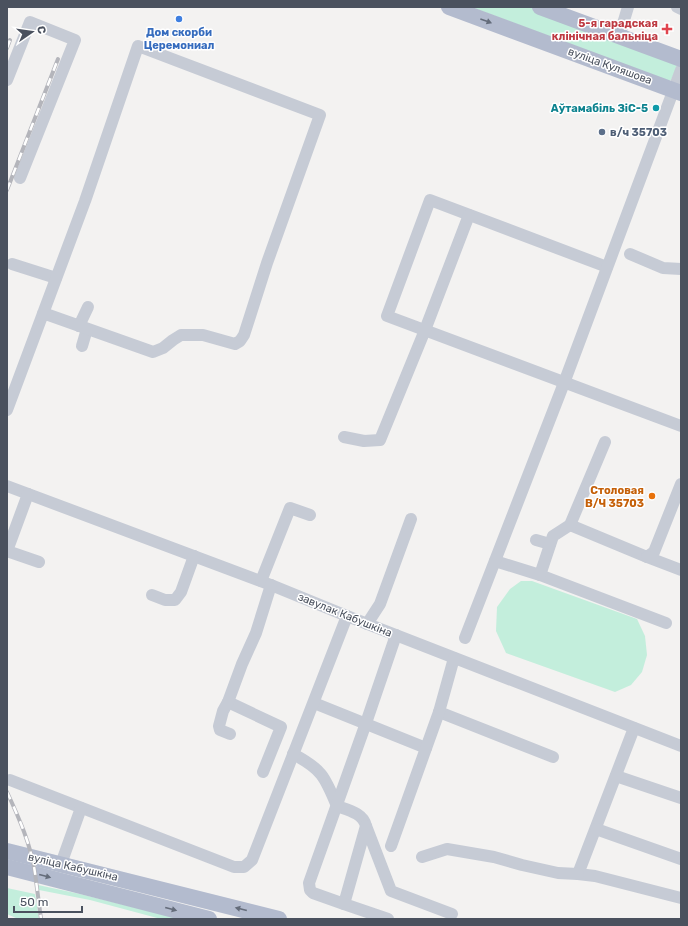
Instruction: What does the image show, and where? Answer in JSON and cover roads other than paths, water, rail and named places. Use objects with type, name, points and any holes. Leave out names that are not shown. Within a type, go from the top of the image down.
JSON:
[{"type":"main road","name":"вуліца Куляшова","points":[[449,7],[678,91]]},
{"type":"main road","points":[[549,9],[619,37],[681,59]]},
{"type":"main road","name":"вуліца Кабушкіна","points":[[7,851],[279,919]]},
{"type":"main road","name":"вуліца Кабушкіна","points":[[7,867],[209,919]]},
{"type":"street","points":[[619,37],[628,7]]},
{"type":"street","points":[[676,7],[681,8]]},
{"type":"street","points":[[7,80],[30,22],[75,40],[20,178]]},
{"type":"street","points":[[7,410],[43,313],[56,278],[85,201],[138,46],[320,115],[267,263],[244,335],[240,341],[235,344],[203,335],[181,335],[163,348],[153,352],[43,313]]},
{"type":"street","points":[[465,638],[608,267],[678,91],[681,70]]},
{"type":"street","points":[[608,267],[430,200],[387,316],[681,426]]},
{"type":"street","points":[[344,437],[364,441],[380,440],[425,330],[469,215]]},
{"type":"street","points":[[630,254],[663,268],[681,269]]},
{"type":"street","points":[[12,264],[56,278]]},
{"type":"street","points":[[82,346],[83,328],[88,307]]},
{"type":"street","points":[[540,575],[553,536],[570,525],[605,442]]},
{"type":"street","points":[[647,557],[654,552],[676,514],[681,484]]},
{"type":"street","name":"завулак Кабушкіна","points":[[7,486],[266,583],[367,624],[681,746]]},
{"type":"street","points":[[28,494],[7,551],[39,562]]},
{"type":"street","points":[[230,734],[220,730],[219,726],[223,711],[256,633],[266,583],[290,508],[310,515]]},
{"type":"street","points":[[367,624],[380,604],[411,518]]},
{"type":"street","points":[[570,525],[681,570]]},
{"type":"street","points":[[536,540],[550,544]]},
{"type":"street","points":[[152,595],[165,600],[175,600],[181,592],[194,556]]},
{"type":"street","points":[[495,561],[540,575],[666,623]]},
{"type":"street","points":[[10,780],[234,867],[244,867],[252,860],[347,616]]},
{"type":"street","points":[[388,919],[313,894],[310,890],[309,883],[396,635]]},
{"type":"street","points":[[392,846],[439,712],[454,658]]},
{"type":"street","points":[[228,702],[281,727],[263,772]]},
{"type":"street","points":[[314,703],[426,748]]},
{"type":"street","points":[[439,712],[554,757]]},
{"type":"street","points":[[578,874],[634,728]]},
{"type":"street","points":[[293,754],[309,762],[320,771],[327,781],[337,806],[358,814],[365,820],[391,891],[452,914]]},
{"type":"street","points":[[616,776],[681,798]]},
{"type":"street","points":[[61,864],[81,808]]},
{"type":"street","points":[[344,904],[366,826]]},
{"type":"street","points":[[596,829],[681,859]]},
{"type":"street","points":[[422,857],[448,849],[494,857],[558,873],[595,876],[681,898]]},
{"type":"railway","points":[[7,48],[10,40]]},
{"type":"railway","points":[[7,190],[58,59]]},
{"type":"railway","points":[[7,792],[31,852],[41,919]]},
{"type":"place","name":"Дом скорби Церемониал","points":[[179,19]]},
{"type":"place","name":"5-я гарадская клінічная бальніца","points":[[667,29]]},
{"type":"place","name":"Аўтамабіль ЗіС-5","points":[[656,108]]},
{"type":"place","name":"в/ч 35703","points":[[602,132]]},
{"type":"place","name":"Столовая В/Ч 35703","points":[[652,496]]}]
